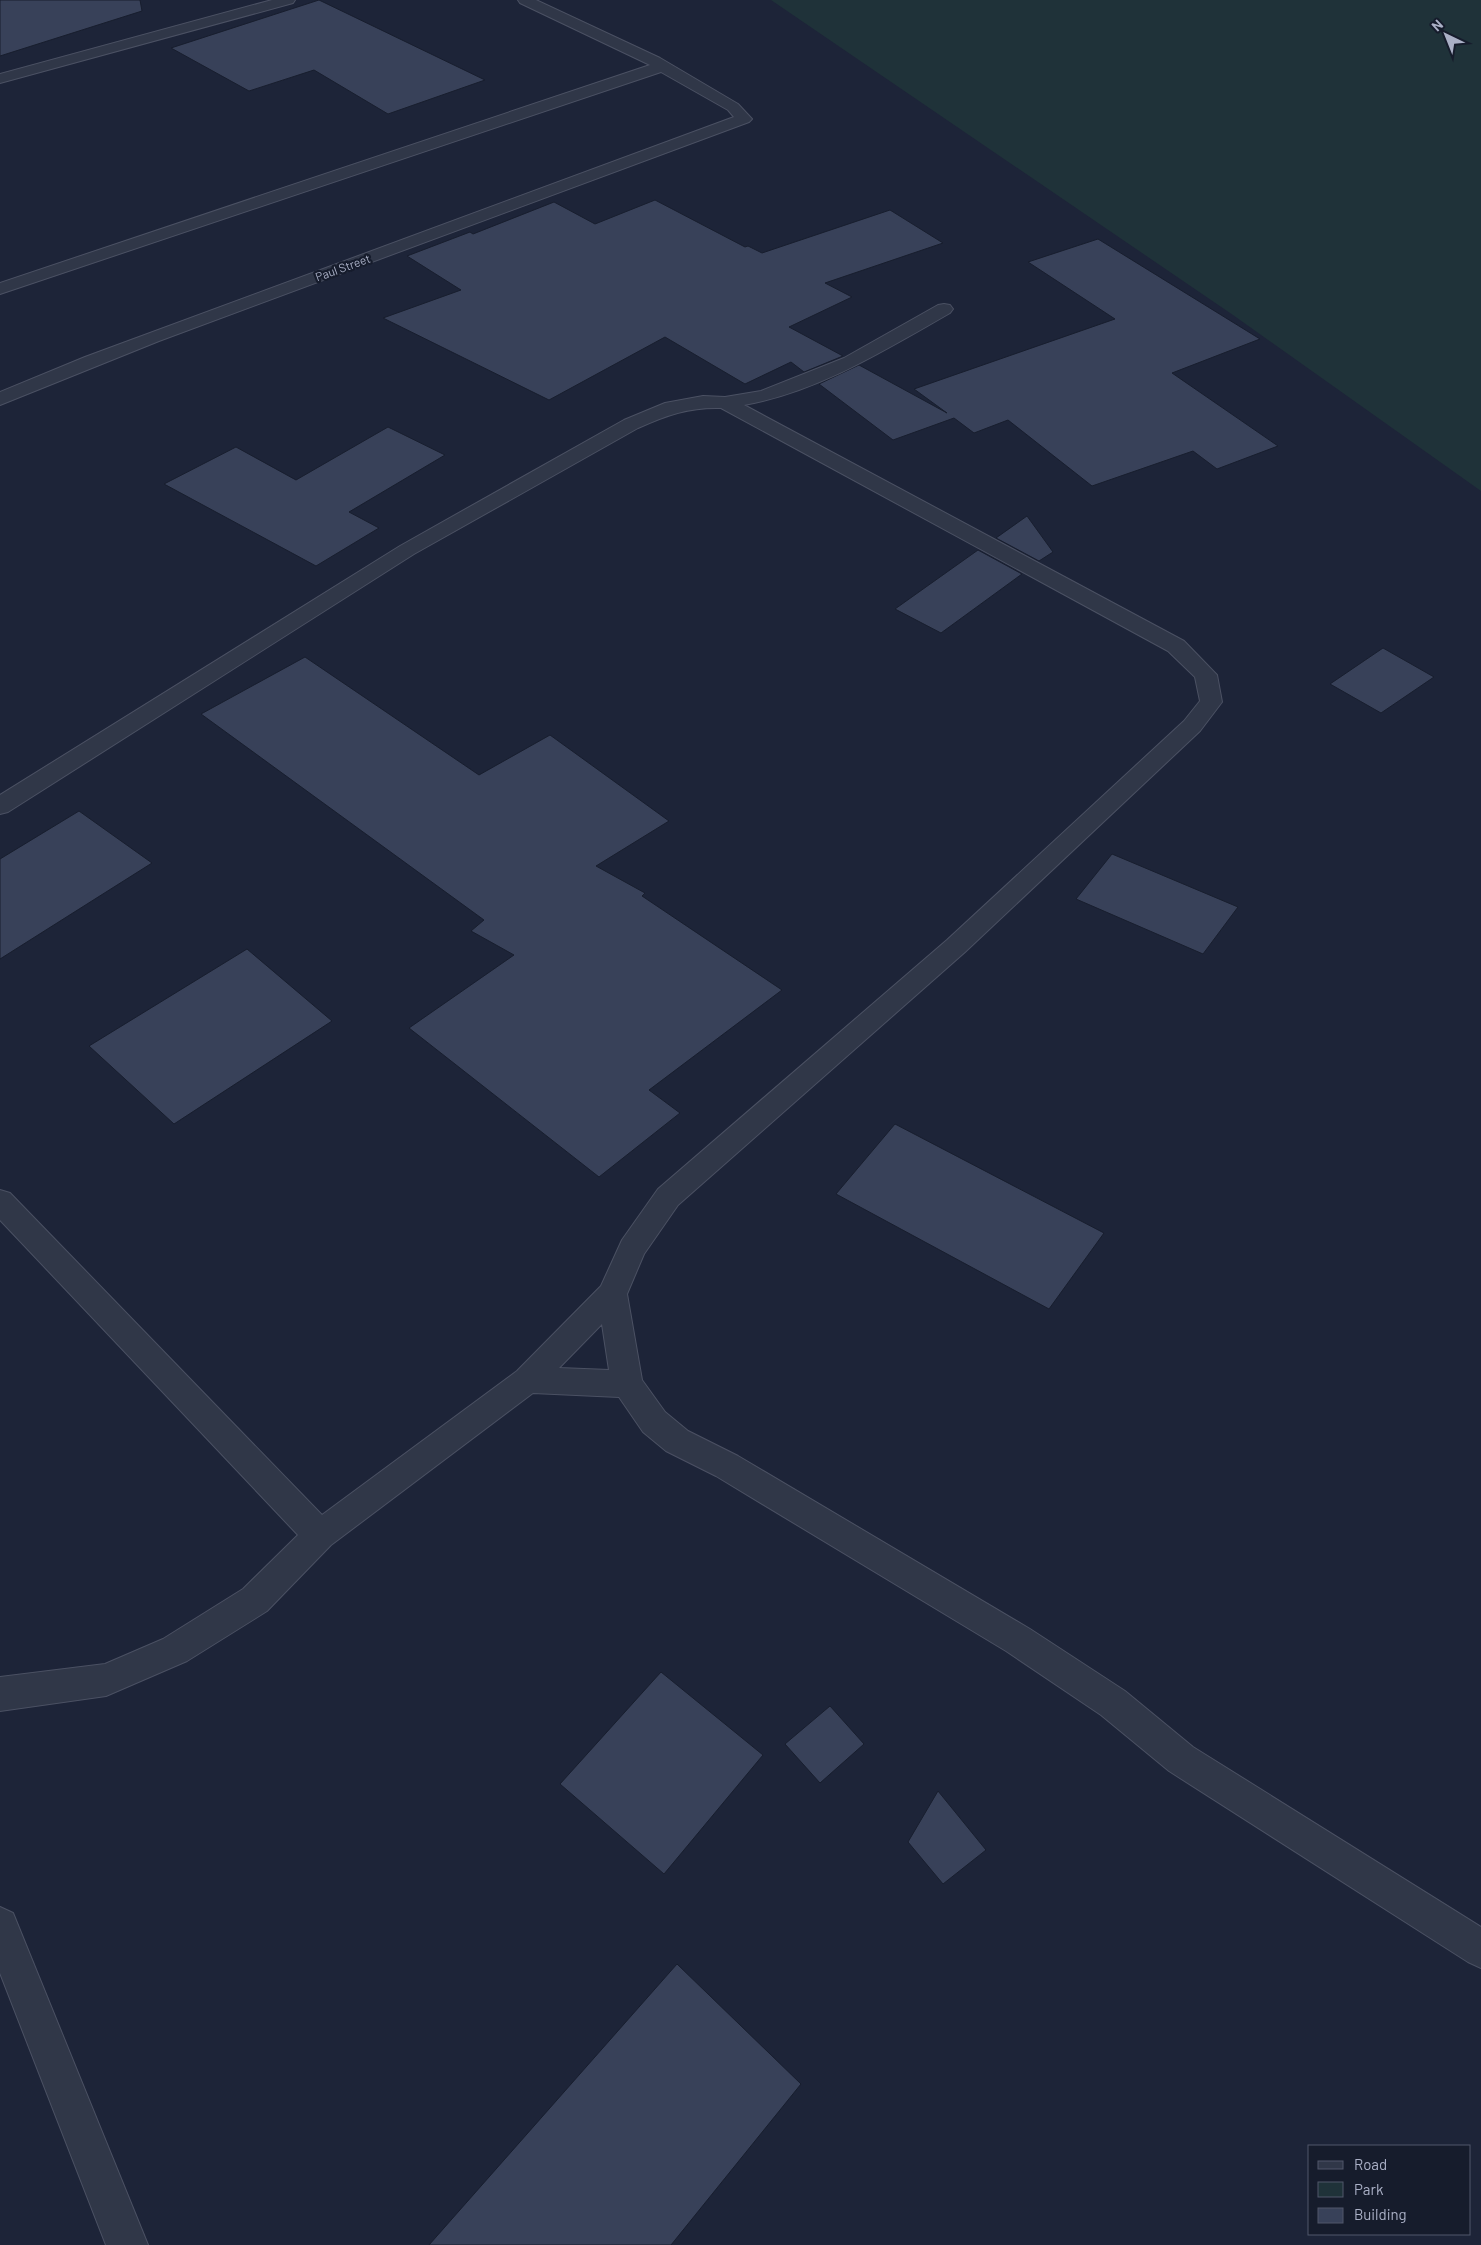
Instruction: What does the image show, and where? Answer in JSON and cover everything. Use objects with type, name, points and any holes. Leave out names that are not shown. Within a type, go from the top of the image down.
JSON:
[{"type":"street","points":[[0,79],[288,0]]},
{"type":"street","points":[[0,289],[657,68],[658,64],[654,61],[526,0]]},
{"type":"street","name":"Paul Street","points":[[0,399],[59,372],[688,142],[744,119],[733,107],[658,64]]},
{"type":"street","points":[[0,806],[407,550],[523,483],[631,424],[665,409],[703,402],[725,403],[765,396],[850,362],[944,309]]},
{"type":"street","points":[[0,1694],[106,1680],[175,1650],[254,1600],[320,1535],[528,1380],[612,1294],[632,1248],[668,1197],[956,946],[1192,726],[1211,702],[1206,675],[1176,646],[725,403]]},
{"type":"street","points":[[0,1201],[320,1535]]},
{"type":"street","points":[[612,1294],[627,1384],[654,1422],[677,1441],[727,1466],[1018,1640],[1113,1703],[1182,1759],[1481,1949]]},
{"type":"street","points":[[528,1380],[627,1384]]},
{"type":"street","points":[[0,1926],[127,2245]]},
{"type":"green space","points":[[771,0],[1481,0],[1481,491],[1233,315]]},
{"type":"building","points":[[0,0],[140,0],[142,11],[0,56]]},
{"type":"building","points":[[319,0],[485,80],[388,114],[314,70],[249,91],[171,48]]},
{"type":"building","points":[[655,200],[745,247],[748,246],[762,253],[890,210],[943,243],[825,283],[852,297],[789,327],[843,356],[804,372],[791,362],[745,384],[665,337],[549,400],[383,318],[461,290],[407,256],[470,232],[473,234],[554,202],[595,224]]},
{"type":"building","points":[[1098,239],[1260,339],[1172,373],[1278,446],[1217,469],[1193,451],[1092,486],[1008,420],[974,433],[954,418],[893,440],[819,384],[859,365],[947,413],[914,389],[1115,319],[1028,262]]},
{"type":"building","points":[[388,427],[445,455],[349,512],[379,528],[316,566],[164,484],[236,447],[296,480]]},
{"type":"building","points":[[1027,516],[1053,552],[1039,561],[996,538]]},
{"type":"building","points":[[978,550],[1022,574],[941,633],[895,609]]},
{"type":"building","points":[[1383,648],[1434,677],[1381,713],[1330,684]]},
{"type":"building","points":[[305,657],[479,775],[550,735],[669,821],[596,866],[645,893],[642,896],[782,990],[649,1090],[680,1113],[599,1177],[409,1028],[514,955],[471,931],[484,920],[201,714]]},
{"type":"building","points":[[79,811],[152,863],[0,959],[0,859]]},
{"type":"building","points":[[1112,854],[1238,907],[1203,954],[1076,899]]},
{"type":"building","points":[[247,949],[332,1021],[174,1124],[89,1046]]},
{"type":"building","points":[[895,1124],[1104,1233],[1049,1309],[836,1194]]},
{"type":"building","points":[[661,1672],[763,1755],[664,1874],[560,1784]]},
{"type":"building","points":[[830,1706],[864,1744],[820,1783],[785,1744]]},
{"type":"building","points":[[938,1791],[986,1850],[943,1884],[908,1842]]},
{"type":"building","points":[[677,1964],[801,2084],[671,2245],[429,2245]]}]
